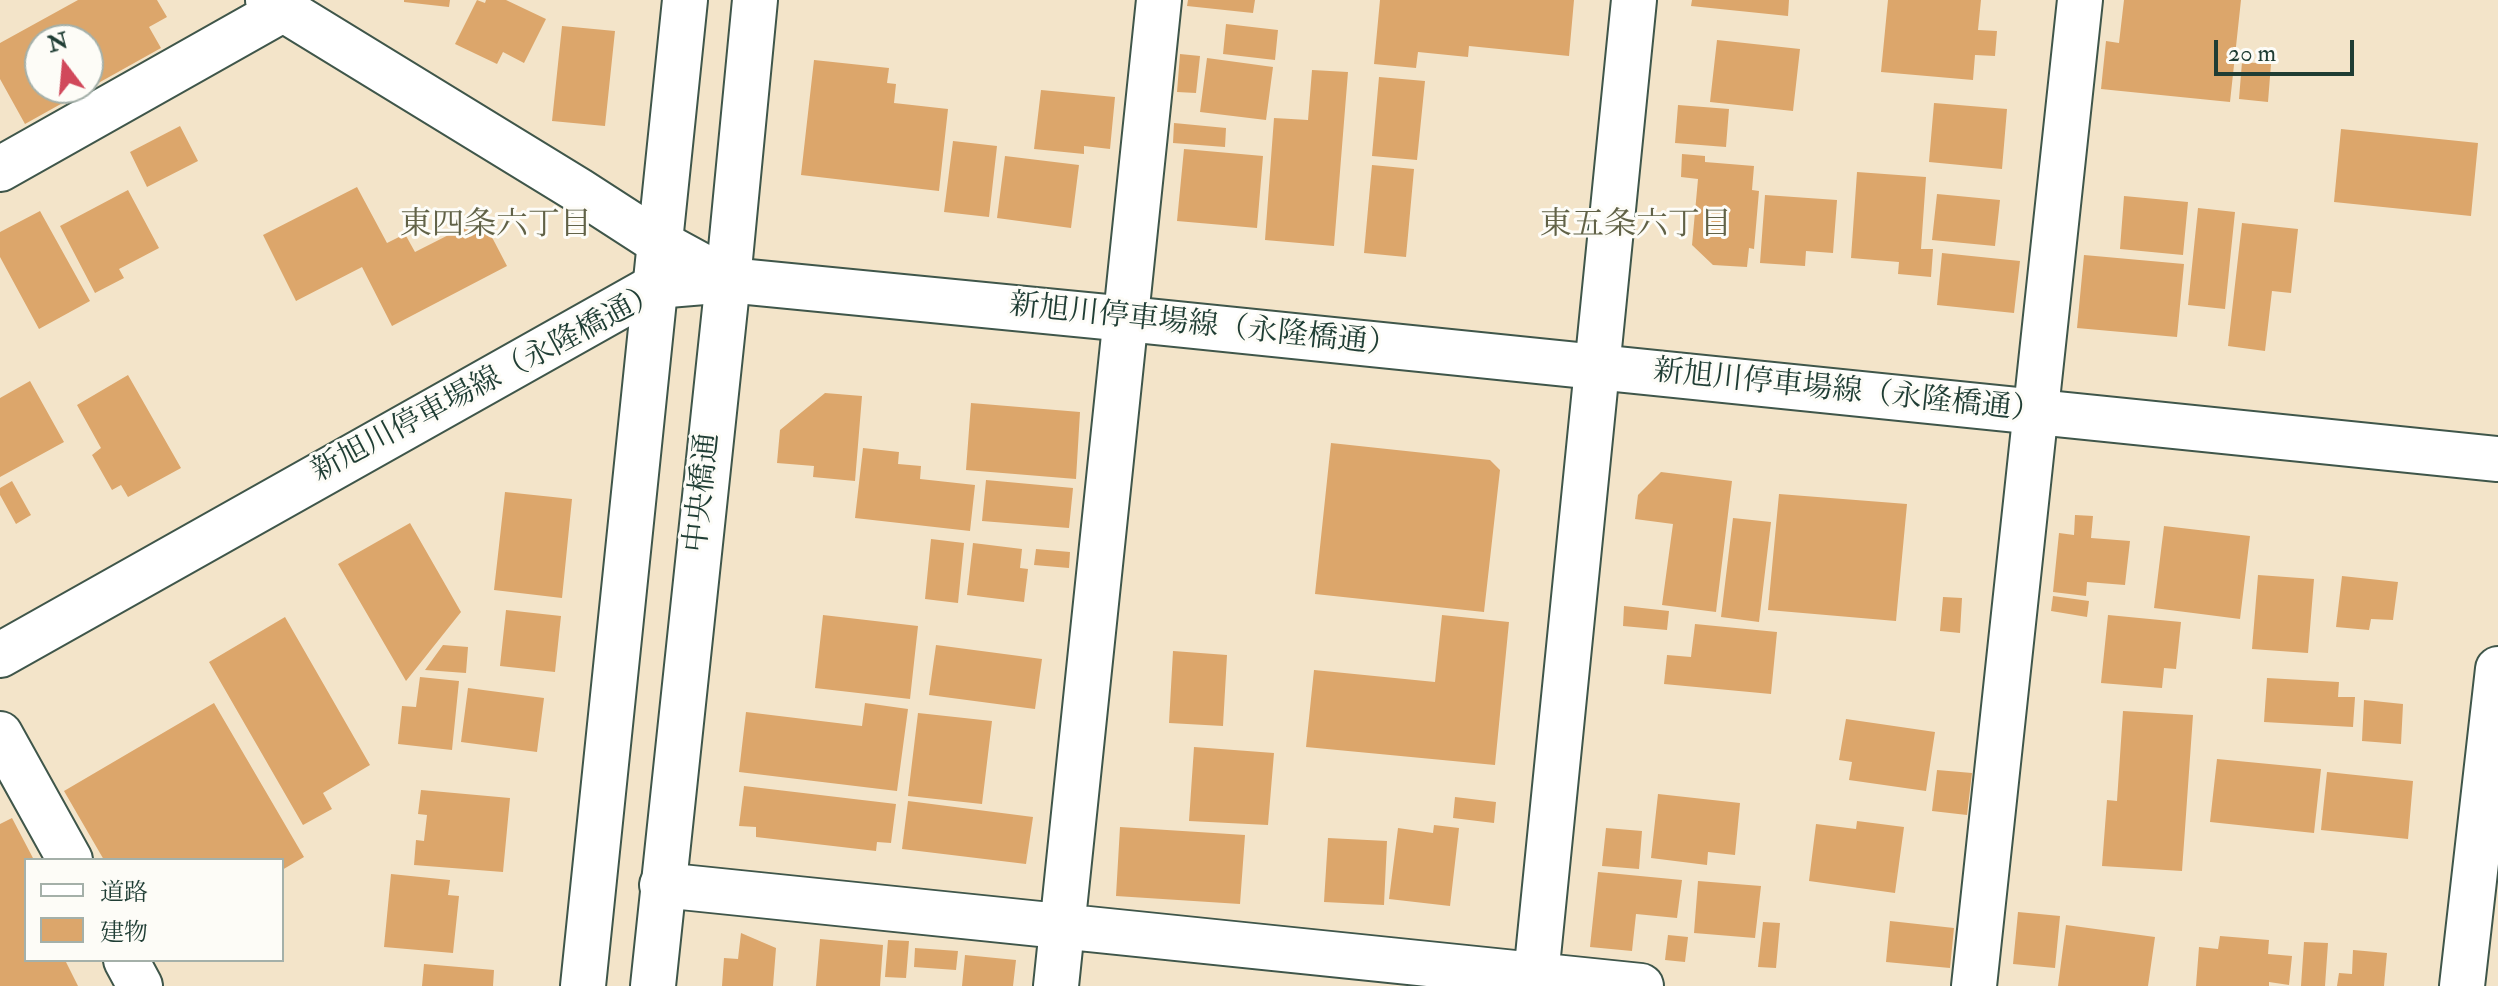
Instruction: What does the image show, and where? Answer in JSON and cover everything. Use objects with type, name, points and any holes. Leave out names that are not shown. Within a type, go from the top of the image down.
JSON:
[{"type":"street","points":[[583,986],[685,0]]},
{"type":"street","name":"中央橋通","points":[[653,986],[755,0]]},
{"type":"street","points":[[1056,986],[1159,0]]},
{"type":"street","points":[[1536,981],[1634,0]]},
{"type":"street","points":[[1974,986],[2080,0]]},
{"type":"street","points":[[0,169],[278,3],[660,243],[728,280]]},
{"type":"street","name":"新旭川停車場線（永隆橋通）","points":[[0,655],[656,286],[728,280],[2498,459]]},
{"type":"street","points":[[2462,986],[2498,669]]},
{"type":"street","points":[[0,734],[69,858]]},
{"type":"street","points":[[662,885],[1536,981],[1641,986]]},
{"type":"street","points":[[127,962],[140,986]]},
{"type":"building","points":[[78,0],[157,0],[167,17],[149,27],[161,48],[104,80],[104,24],[34,24]]},
{"type":"building","points":[[404,0],[450,0],[449,7]]},
{"type":"building","points":[[477,0],[485,3],[486,0],[506,0],[546,19],[524,63],[503,52],[497,64],[455,44]]},
{"type":"building","points":[[1188,0],[1255,0],[1253,13],[1187,6]]},
{"type":"building","points":[[1380,0],[1574,0],[1569,56],[1469,46],[1468,57],[1418,52],[1416,68],[1374,64]]},
{"type":"building","points":[[1692,0],[1789,0],[1788,16],[1691,6]]},
{"type":"building","points":[[1888,0],[1981,0],[1978,30],[1997,31],[1995,56],[1975,55],[1973,80],[1881,72]]},
{"type":"building","points":[[2124,0],[2241,0],[2230,102],[2101,89],[2106,41],[2119,43]]},
{"type":"building","points":[[1226,24],[1278,30],[1275,60],[1223,54]]},
{"type":"building","points":[[562,26],[615,31],[605,126],[552,121]]},
{"type":"building","points":[[24,30],[24,104],[61,104],[25,124],[0,79],[0,43]]},
{"type":"building","points":[[1717,40],[1800,49],[1793,111],[1710,102]]},
{"type":"building","points":[[1180,54],[1200,56],[1196,93],[1177,92]]},
{"type":"building","points":[[1207,58],[1273,67],[1266,120],[1200,112]]},
{"type":"building","points":[[814,60],[889,68],[887,83],[896,84],[894,103],[948,109],[939,191],[801,175]]},
{"type":"building","points":[[2242,62],[2271,64],[2268,102],[2239,99]]},
{"type":"building","points":[[1312,70],[1348,72],[1334,246],[1265,240],[1274,118],[1308,120]]},
{"type":"building","points":[[1379,77],[1425,81],[1417,160],[1372,156]]},
{"type":"building","points":[[1041,90],[1115,97],[1110,149],[1084,146],[1084,154],[1034,149]]},
{"type":"building","points":[[1934,103],[2007,109],[2002,169],[1929,162]]},
{"type":"building","points":[[1678,105],[1729,109],[1726,147],[1675,143]]},
{"type":"building","points":[[1174,123],[1226,128],[1225,147],[1173,143]]},
{"type":"building","points":[[180,126],[198,161],[147,187],[130,152]]},
{"type":"building","points":[[2341,129],[2478,143],[2471,216],[2334,202]]},
{"type":"building","points":[[953,141],[997,146],[989,217],[944,212]]},
{"type":"building","points":[[1184,149],[1263,156],[1257,228],[1177,221]]},
{"type":"building","points":[[1682,154],[1705,156],[1705,162],[1754,166],[1752,190],[1759,191],[1754,249],[1749,248],[1747,267],[1713,265],[1692,245],[1698,179],[1681,177]]},
{"type":"building","points":[[1005,156],[1079,165],[1071,228],[997,218]]},
{"type":"building","points":[[1372,165],[1414,169],[1406,257],[1364,253]]},
{"type":"building","points":[[1857,172],[1926,177],[1921,249],[1933,249],[1931,277],[1898,274],[1899,262],[1851,258]]},
{"type":"building","points":[[357,187],[387,243],[405,234],[415,252],[482,218],[507,266],[392,326],[362,267],[296,301],[263,235]]},
{"type":"building","points":[[128,190],[159,248],[119,269],[124,278],[95,293],[60,226]]},
{"type":"building","points":[[1937,194],[2000,200],[1995,246],[1932,240]]},
{"type":"building","points":[[1765,195],[1837,200],[1833,253],[1806,251],[1805,266],[1760,263]]},
{"type":"building","points":[[2124,196],[2188,202],[2183,255],[2120,249]]},
{"type":"building","points":[[2198,208],[2235,212],[2225,309],[2188,305]]},
{"type":"building","points":[[40,211],[90,301],[39,329],[0,257],[0,232]]},
{"type":"building","points":[[2242,223],[2298,229],[2291,293],[2272,291],[2265,351],[2228,346]]},
{"type":"building","points":[[1942,253],[2020,261],[2014,313],[1937,305]]},
{"type":"building","points":[[2084,255],[2184,264],[2177,337],[2077,328]]},
{"type":"building","points":[[128,375],[181,468],[128,497],[121,485],[112,490],[92,455],[101,448],[77,405]]},
{"type":"building","points":[[30,381],[64,442],[0,477],[0,398]]},
{"type":"building","points":[[825,393],[862,396],[855,481],[813,477],[814,466],[777,463],[780,430]]},
{"type":"building","points":[[971,403],[1080,412],[1076,479],[966,470]]},
{"type":"building","points":[[1331,443],[1490,460],[1500,470],[1484,612],[1315,594]]},
{"type":"building","points":[[863,448],[899,452],[898,464],[921,466],[920,479],[975,485],[970,531],[855,518]]},
{"type":"building","points":[[1661,472],[1732,481],[1716,612],[1662,605],[1673,524],[1635,519],[1638,495]]},
{"type":"building","points":[[986,480],[1073,488],[1069,528],[982,521]]},
{"type":"building","points":[[12,481],[31,515],[16,524],[0,495],[0,488]]},
{"type":"building","points":[[505,492],[572,499],[562,598],[494,590]]},
{"type":"building","points":[[1779,494],[1907,504],[1896,621],[1768,610]]},
{"type":"building","points":[[2075,515],[2093,516],[2091,538],[2130,541],[2125,585],[2087,582],[2086,596],[2053,592],[2059,533],[2074,535]]},
{"type":"building","points":[[1733,518],[1771,522],[1759,622],[1721,617]]},
{"type":"building","points":[[410,523],[461,612],[406,681],[338,564]]},
{"type":"building","points":[[2164,526],[2250,536],[2240,619],[2154,608]]},
{"type":"building","points":[[931,539],[964,543],[958,603],[925,599]]},
{"type":"building","points":[[973,543],[1022,549],[1020,568],[1028,569],[1024,602],[967,595]]},
{"type":"building","points":[[1036,549],[1070,552],[1069,568],[1034,565]]},
{"type":"building","points":[[2258,575],[2314,579],[2308,653],[2252,649]]},
{"type":"building","points":[[2342,576],[2398,582],[2393,620],[2371,619],[2369,630],[2336,627]]},
{"type":"building","points":[[2053,596],[2089,601],[2087,617],[2051,611]]},
{"type":"building","points":[[1943,597],[1962,598],[1960,633],[1940,631]]},
{"type":"building","points":[[1624,606],[1669,611],[1667,630],[1623,626]]},
{"type":"building","points":[[506,610],[561,616],[555,672],[500,666]]},
{"type":"building","points":[[823,615],[918,626],[910,699],[815,688]]},
{"type":"building","points":[[1442,615],[1509,622],[1495,765],[1306,747],[1314,670],[1435,682]]},
{"type":"building","points":[[2108,615],[2181,622],[2176,669],[2164,668],[2162,688],[2101,683]]},
{"type":"building","points":[[285,617],[370,765],[323,793],[332,809],[303,825],[209,662]]},
{"type":"building","points":[[1695,624],[1777,632],[1771,694],[1664,684],[1667,655],[1691,657]]},
{"type":"building","points":[[443,645],[468,647],[466,673],[425,670]]},
{"type":"building","points":[[936,645],[1042,659],[1035,709],[929,695]]},
{"type":"building","points":[[1173,651],[1227,655],[1223,726],[1169,723]]},
{"type":"building","points":[[420,677],[459,681],[452,750],[398,744],[402,706],[416,707]]},
{"type":"building","points":[[2267,678],[2339,682],[2338,697],[2355,697],[2353,727],[2264,722]]},
{"type":"building","points":[[468,688],[544,698],[537,752],[461,742]]},
{"type":"building","points":[[2364,700],[2403,704],[2401,744],[2362,741]]},
{"type":"building","points":[[214,703],[304,857],[284,869],[284,858],[103,858],[64,791]]},
{"type":"building","points":[[865,703],[908,709],[897,791],[739,772],[746,712],[862,726]]},
{"type":"building","points":[[2123,711],[2193,715],[2182,871],[2102,866],[2107,800],[2117,801]]},
{"type":"building","points":[[918,713],[992,721],[982,804],[908,796]]},
{"type":"building","points":[[1846,719],[1935,732],[1926,791],[1849,780],[1852,762],[1839,760]]},
{"type":"building","points":[[1194,747],[1274,753],[1268,825],[1189,821]]},
{"type":"building","points":[[2217,759],[2321,769],[2314,833],[2210,822]]},
{"type":"building","points":[[1937,770],[1972,773],[1967,815],[1932,811]]},
{"type":"building","points":[[2327,772],[2413,781],[2408,839],[2321,830]]},
{"type":"building","points":[[744,786],[896,804],[891,843],[877,842],[876,851],[756,837],[756,827],[739,826]]},
{"type":"building","points":[[421,790],[510,798],[503,872],[414,865],[416,840],[424,841],[427,815],[418,814]]},
{"type":"building","points":[[1658,794],[1740,803],[1735,855],[1708,852],[1707,865],[1651,858]]},
{"type":"building","points":[[1455,797],[1496,802],[1494,823],[1453,818]]},
{"type":"building","points":[[908,801],[1033,817],[1026,864],[902,849]]},
{"type":"building","points":[[12,818],[33,858],[24,858],[24,962],[66,962],[78,986],[0,986],[0,824]]},
{"type":"building","points":[[1857,821],[1904,827],[1895,893],[1809,881],[1816,824],[1856,829]]},
{"type":"building","points":[[1434,825],[1459,828],[1450,906],[1389,899],[1398,828],[1433,833]]},
{"type":"building","points":[[1120,827],[1245,835],[1240,904],[1116,896]]},
{"type":"building","points":[[1606,828],[1642,831],[1639,869],[1602,866]]},
{"type":"building","points":[[1328,838],[1387,841],[1384,905],[1324,902]]},
{"type":"building","points":[[1598,872],[1682,880],[1677,918],[1636,914],[1632,951],[1590,947]]},
{"type":"building","points":[[391,874],[450,880],[448,895],[459,896],[453,953],[384,947]]},
{"type":"building","points":[[1698,881],[1761,886],[1755,938],[1694,933]]},
{"type":"building","points":[[2018,912],[2060,916],[2055,968],[2013,964]]},
{"type":"building","points":[[1890,921],[1954,928],[1950,968],[1886,962]]},
{"type":"building","points":[[1763,922],[1780,923],[1776,968],[1758,967]]},
{"type":"building","points":[[2066,925],[2155,937],[2148,986],[2058,986]]},
{"type":"building","points":[[741,933],[776,948],[773,986],[722,986],[724,958],[738,959]]},
{"type":"building","points":[[1668,935],[1688,937],[1685,962],[1665,960]]},
{"type":"building","points":[[2220,936],[2269,940],[2268,954],[2292,956],[2289,985],[2269,982],[2269,986],[2196,986],[2199,947],[2218,949]]},
{"type":"building","points":[[820,939],[883,945],[880,986],[816,986]]},
{"type":"building","points":[[888,940],[909,941],[906,978],[885,977]]},
{"type":"building","points":[[2304,942],[2328,943],[2325,986],[2301,986]]},
{"type":"building","points":[[915,948],[958,951],[956,970],[914,967]]},
{"type":"building","points":[[2353,950],[2387,953],[2384,986],[2337,986],[2339,973],[2352,974]]},
{"type":"building","points":[[965,955],[1016,960],[1013,986],[962,986]]},
{"type":"building","points":[[424,964],[494,970],[493,986],[422,986]]},
{"type":"district","name":"東四条六丁目","points":[[496,227]]},
{"type":"district","name":"東五条六丁目","points":[[1636,227]]}]
